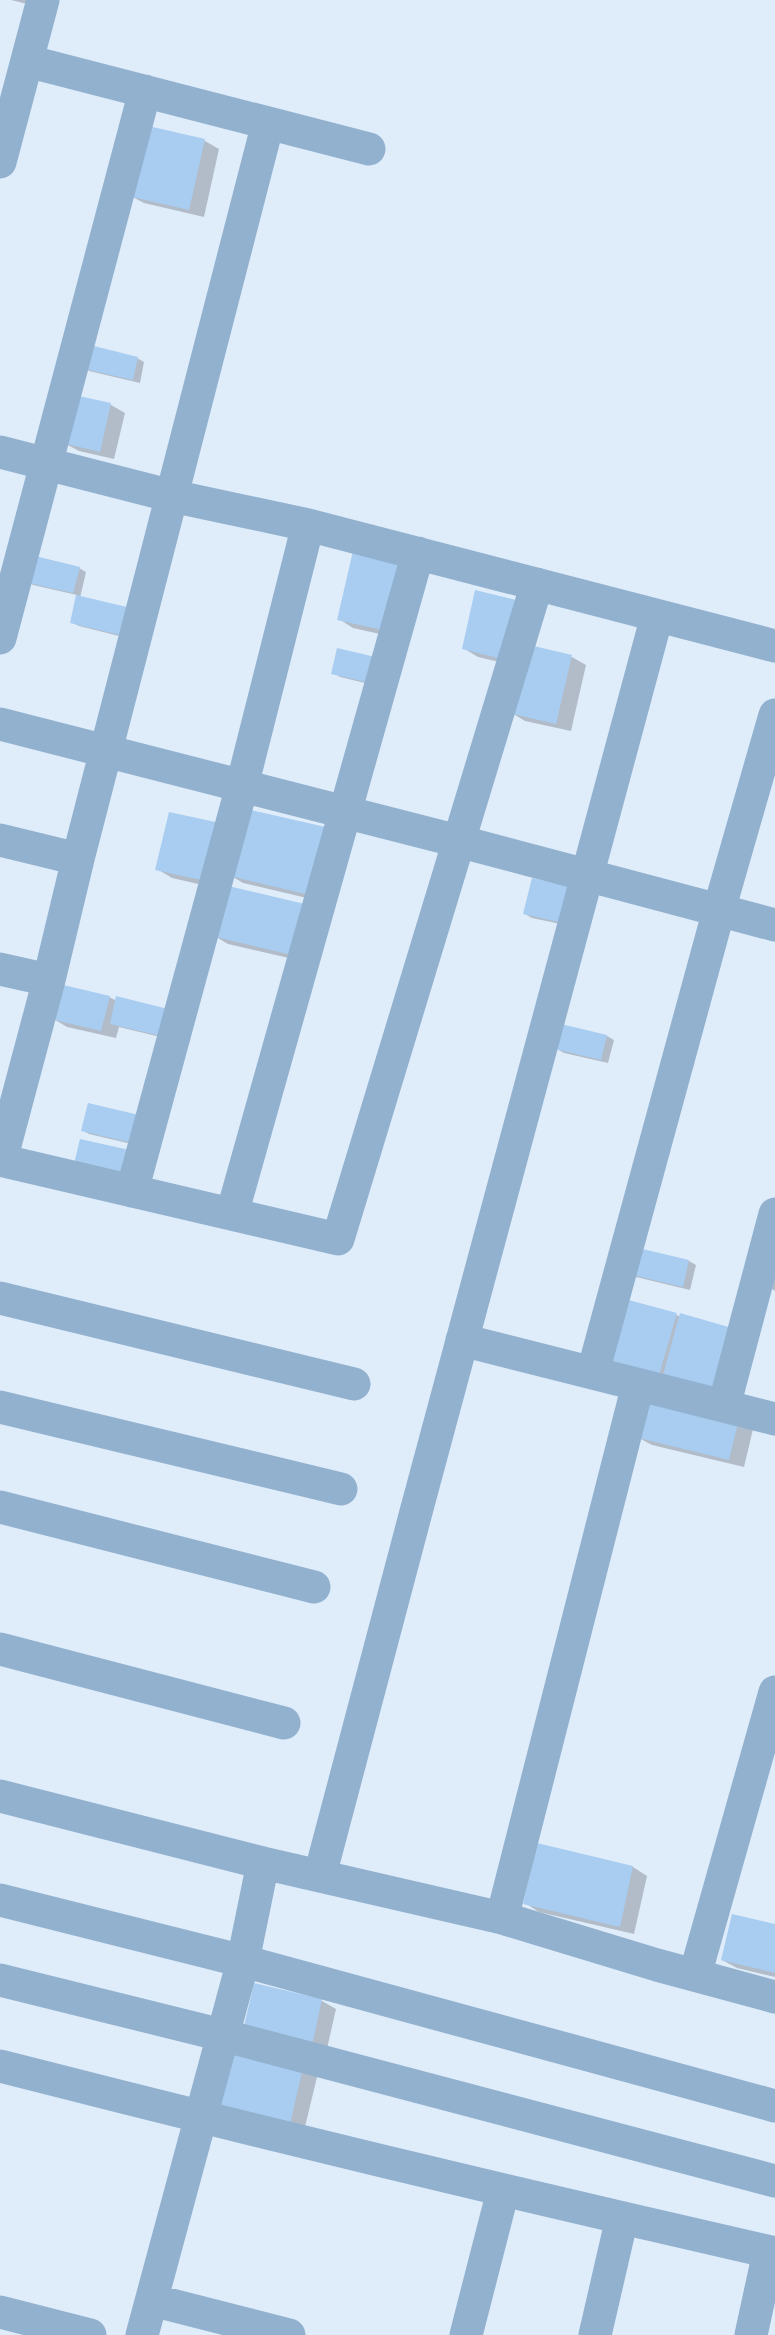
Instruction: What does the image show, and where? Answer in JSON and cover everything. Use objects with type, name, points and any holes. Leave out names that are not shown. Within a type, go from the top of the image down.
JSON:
[{"type":"street","points":[[0,162],[43,0]]},
{"type":"street","points":[[27,61],[369,149]]},
{"type":"street","points":[[0,638],[145,91]]},
{"type":"street","points":[[268,123],[1,1160],[338,1239],[537,584]]},
{"type":"street","points":[[0,452],[172,496],[308,525],[775,646]]},
{"type":"street","points":[[132,1191],[242,786],[308,525]]},
{"type":"street","points":[[232,1214],[418,553]]},
{"type":"street","points":[[320,1875],[657,616]]},
{"type":"street","points":[[593,1372],[719,910],[775,715]]},
{"type":"street","points":[[0,724],[775,925]]},
{"type":"street","points":[[0,840],[78,859]]},
{"type":"street","points":[[0,969],[49,980]]},
{"type":"street","points":[[724,1406],[775,1214]]},
{"type":"street","points":[[0,1298],[354,1384]]},
{"type":"street","points":[[462,1340],[775,1419]]},
{"type":"street","points":[[502,1918],[638,1385]]},
{"type":"street","points":[[0,1407],[341,1489]]},
{"type":"street","points":[[0,1507],[314,1587]]},
{"type":"street","points":[[0,1649],[284,1723]]},
{"type":"street","points":[[695,1976],[775,1692]]},
{"type":"street","points":[[0,1797],[263,1863],[502,1918],[695,1976],[775,1996]]},
{"type":"street","points":[[142,2335],[199,2117],[243,1961],[263,1863]]},
{"type":"street","points":[[0,1900],[243,1961],[775,2106]]},
{"type":"street","points":[[0,1980],[222,2035],[775,2181]]},
{"type":"street","points":[[0,2066],[503,2191],[772,2252],[751,2335]]},
{"type":"street","points":[[466,2335],[503,2191]]},
{"type":"street","points":[[595,2335],[622,2218]]},
{"type":"street","points":[[152,2300],[289,2335]]},
{"type":"street","points":[[0,2312],[90,2335]]},
{"type":"building","points":[[144,125],[205,139],[189,210],[128,196]]},
{"type":"building","points":[[86,344],[138,357],[133,380],[80,368]]},
{"type":"building","points":[[74,395],[111,403],[100,452],[63,443]]},
{"type":"building","points":[[353,551],[408,564],[392,632],[337,620]]},
{"type":"building","points":[[31,555],[80,567],[73,593],[24,582]]},
{"type":"building","points":[[475,590],[516,600],[502,659],[462,649]]},
{"type":"building","points":[[76,595],[131,608],[124,636],[70,623]]},
{"type":"building","points":[[525,644],[572,655],[556,724],[509,713]]},
{"type":"building","points":[[337,648],[384,659],[379,685],[331,674]]},
{"type":"building","points":[[242,808],[330,828],[314,896],[226,875]]},
{"type":"building","points":[[169,812],[220,823],[206,881],[155,870]]},
{"type":"building","points":[[532,878],[571,887],[563,923],[523,914]]},
{"type":"building","points":[[224,885],[313,906],[301,957],[212,936]]},
{"type":"building","points":[[59,984],[110,996],[101,1031],[51,1019]]},
{"type":"building","points":[[116,996],[172,1010],[166,1037],[110,1024]]},
{"type":"building","points":[[561,1024],[607,1035],[601,1060],[555,1049]]},
{"type":"building","points":[[88,1103],[139,1115],[133,1143],[81,1131]]},
{"type":"building","points":[[80,1139],[134,1151],[127,1181],[73,1168]]},
{"type":"building","points":[[634,1247],[689,1260],[683,1287],[628,1274]]},
{"type":"building","points":[[625,1299],[677,1313],[657,1382],[606,1367]]},
{"type":"building","points":[[680,1313],[732,1328],[713,1396],[661,1382]]},
{"type":"building","points":[[647,1393],[740,1415],[729,1460],[635,1437]]},
{"type":"building","points":[[537,1843],[633,1866],[620,1927],[523,1904]]},
{"type":"building","points":[[732,1914],[775,1924],[775,1973],[721,1960]]},
{"type":"building","points":[[254,1983],[322,1999],[310,2055],[241,2039]]},
{"type":"building","points":[[231,2046],[304,2063],[290,2124],[216,2107]]}]
